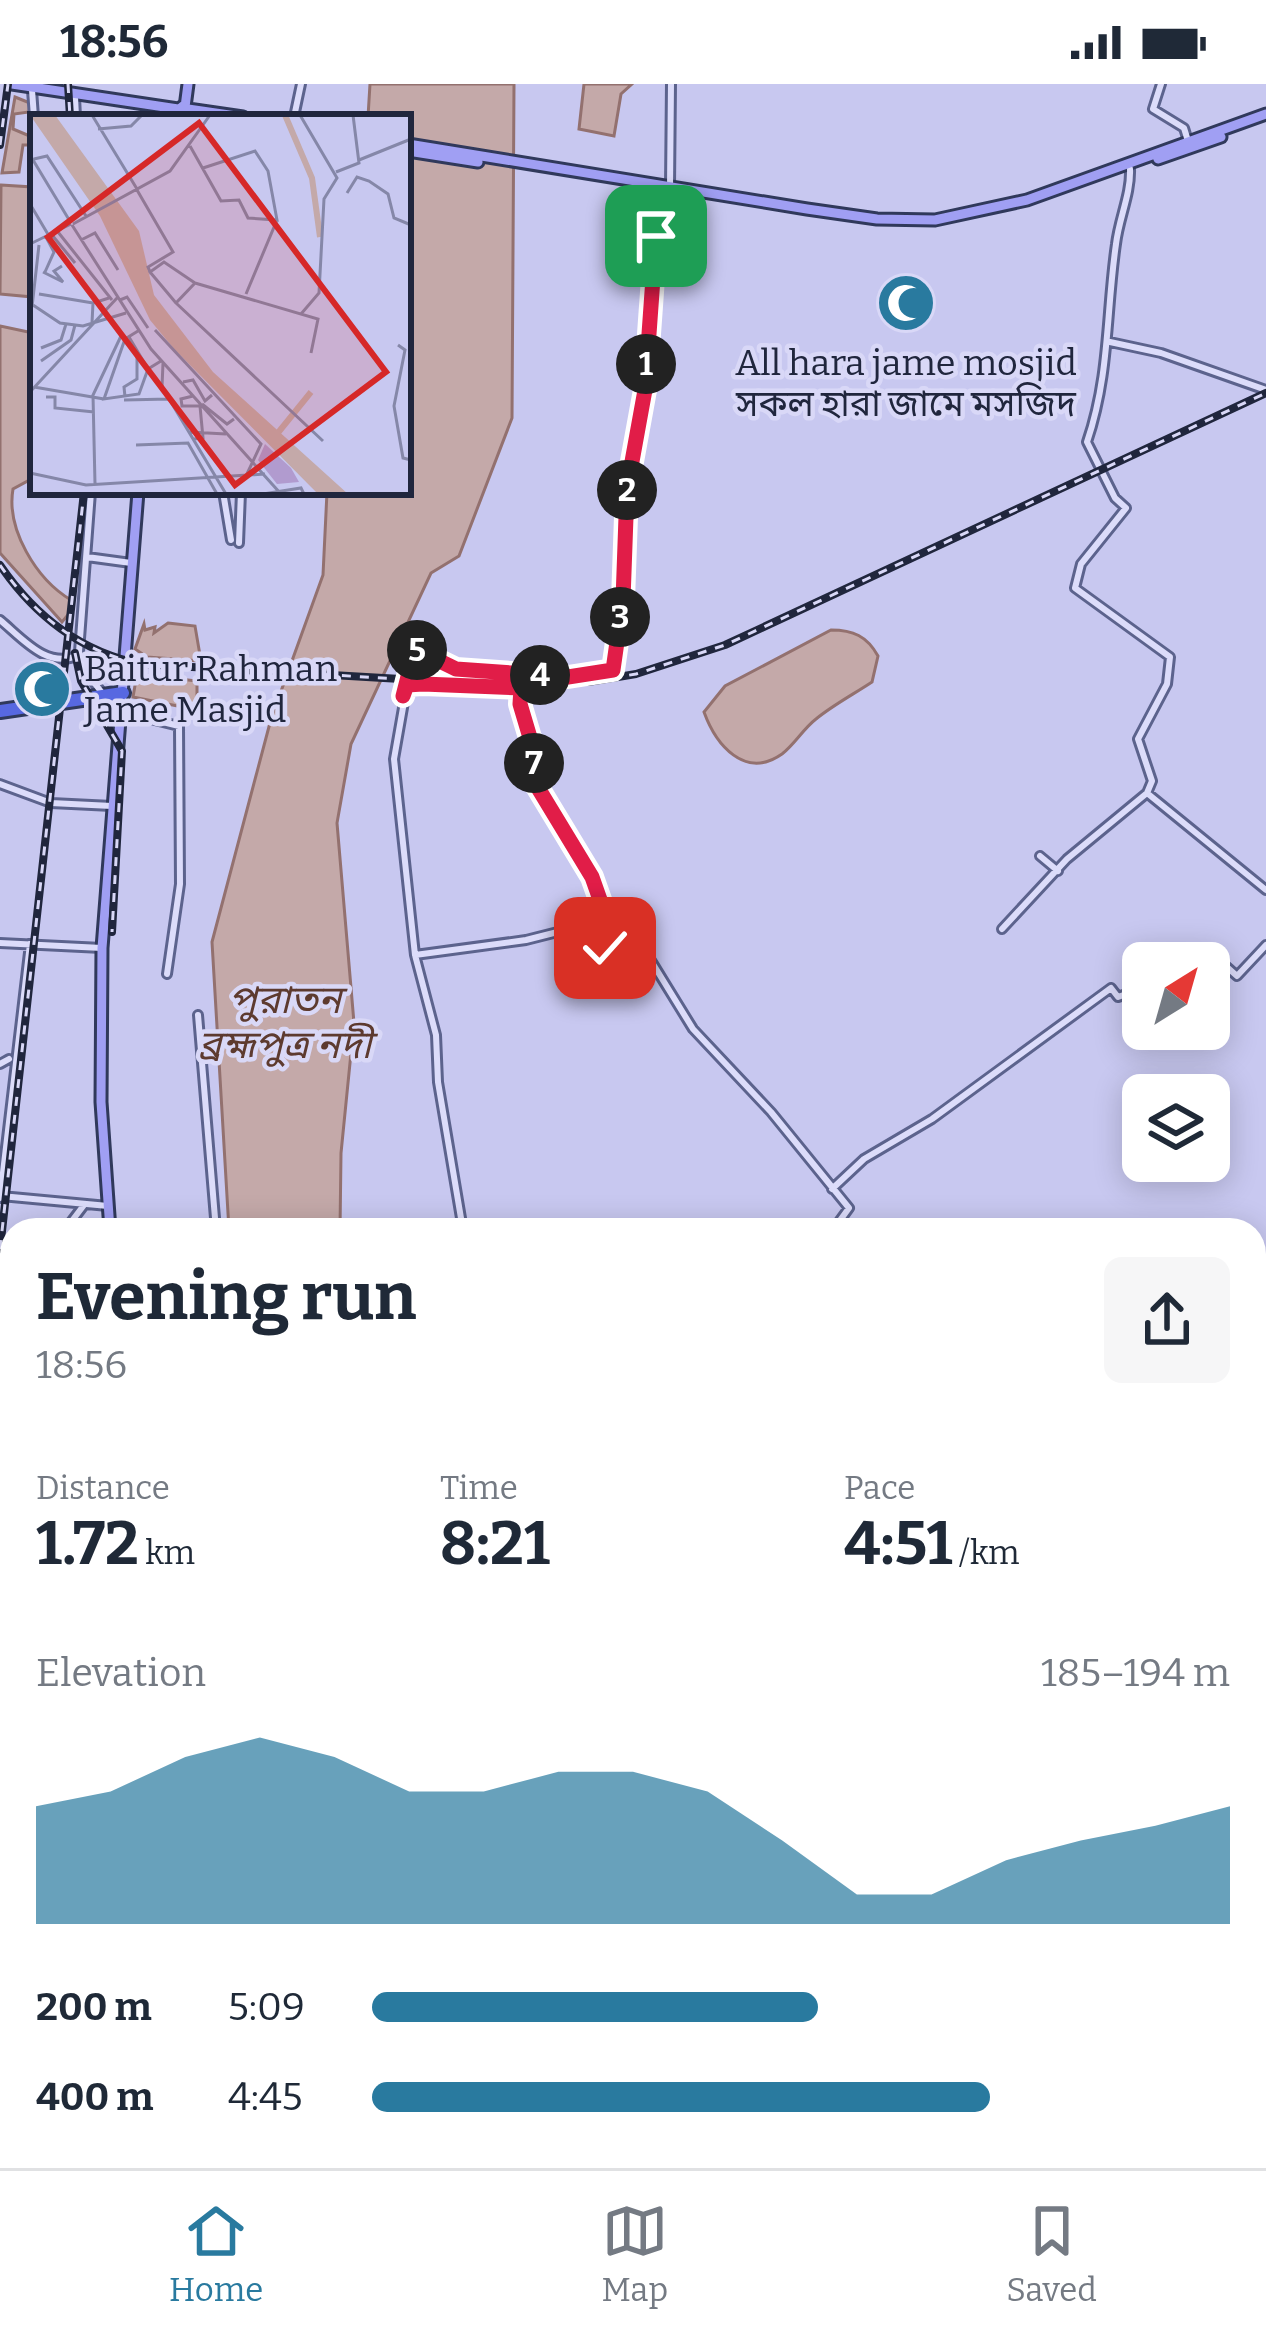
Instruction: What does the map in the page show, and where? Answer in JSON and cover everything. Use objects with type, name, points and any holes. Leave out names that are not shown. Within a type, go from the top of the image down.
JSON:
[{"type":"highway","points":[[0,711],[123,693]]},
{"type":"main road","points":[[12,84],[184,111],[185,84]]},
{"type":"main road","points":[[663,189],[877,219],[935,220],[1027,200],[1266,117]]},
{"type":"main road","points":[[411,148],[834,219],[920,225],[1007,212],[1266,117]]},
{"type":"main road","points":[[107,1218],[101,1102],[102,948],[138,495]]},
{"type":"street","points":[[296,114],[301,84]]},
{"type":"street","points":[[462,1218],[438,1082],[436,1035],[415,955],[394,759],[403,696],[415,649],[456,669],[568,677],[613,670],[623,600],[627,489],[645,390],[652,257],[671,84]]},
{"type":"street","points":[[1161,84],[1154,109],[1184,128],[1188,141]]},
{"type":"street","points":[[75,97],[76,114]]},
{"type":"street","points":[[1130,169],[1131,188],[1115,246],[1104,389],[1088,442],[1114,498],[1126,508],[1101,535],[1074,581],[1091,601],[1170,657],[1167,684],[1138,739],[1151,772],[1148,793]]},
{"type":"street","points":[[1110,342],[1161,353],[1266,390]]},
{"type":"street","points":[[91,495],[79,656],[106,696]]},
{"type":"street","points":[[224,495],[235,541],[241,495]]},
{"type":"street","points":[[87,557],[131,563]]},
{"type":"street","points":[[0,620],[26,645],[53,659],[79,656]]},
{"type":"street","points":[[403,696],[407,685],[521,688],[520,704],[534,751],[532,778],[592,877],[606,952],[645,951],[693,1029],[771,1112],[849,1208],[842,1218]]},
{"type":"street","points":[[122,712],[179,726],[180,884],[167,974]]},
{"type":"street","points":[[0,784],[51,803],[112,806]]},
{"type":"street","points":[[1002,928],[1132,801],[1148,793]]},
{"type":"street","points":[[1148,793],[1266,890]]},
{"type":"street","points":[[1040,856],[1058,871]]},
{"type":"street","points":[[415,955],[604,923]]},
{"type":"street","points":[[0,943],[102,948]]},
{"type":"street","points":[[31,944],[1,1197],[108,1206]]},
{"type":"street","points":[[1230,970],[1237,976],[1266,945]]},
{"type":"street","points":[[832,1189],[864,1159],[932,1119],[1111,988],[1122,996]]},
{"type":"street","points":[[198,1015],[215,1218]]},
{"type":"street","points":[[0,1064],[9,1060]]},
{"type":"street","points":[[75,1218],[85,1205]]},
{"type":"water","name":"পুরাতন ব্রহ্মপুত্র নদী","points":[[370,84],[514,84],[512,418],[459,556],[431,573],[351,744],[337,823],[354,1023],[341,1153],[340,1218],[228,1218],[212,942],[271,719],[323,575],[327,495],[411,495],[411,114],[368,114]]},
{"type":"water","points":[[584,84],[632,84],[621,94],[614,136],[579,129]]},
{"type":"water","points":[[15,97],[30,103],[29,112],[14,114],[13,129],[30,136],[30,145],[23,145],[19,172],[2,173]]},
{"type":"water","points":[[1,185],[30,187],[30,297],[0,294]]},
{"type":"water","points":[[0,326],[30,332],[30,480],[13,489],[12,504],[26,552],[46,579],[71,600],[72,610],[62,622],[0,553]]},
{"type":"water","points":[[168,623],[195,626],[201,661],[147,657],[135,649],[144,624],[145,630],[155,627],[154,633]]},
{"type":"water","points":[[831,630],[859,636],[874,649],[878,656],[872,682],[816,719],[769,761],[744,761],[724,747],[704,712],[725,686]]},
{"type":"water","points":[[137,674],[197,681],[197,710],[133,697]]},
{"type":"railway","points":[[0,145],[8,84]]},
{"type":"railway","points":[[68,84],[70,114]]},
{"type":"railway","points":[[0,565],[28,600],[61,629],[98,650],[141,664],[418,680],[588,682],[636,674],[725,645],[1266,393]]},
{"type":"railway","points":[[3,1218],[84,495]]},
{"type":"railway","points":[[75,653],[81,681],[122,751],[112,932]]},
{"type":"place","name":"All hara jame mosjid সকল হারা জামে মসজিদ","points":[[906,303]]},
{"type":"place","name":"Baitur Rahman Jame Masjid","points":[[42,689]]},
{"type":"route","points":[[605,948],[604,911],[592,877],[532,778],[534,751],[520,704],[521,688],[407,685],[403,696],[415,649],[456,669],[568,677],[613,670],[623,600],[627,489],[645,390],[656,236]]}]
